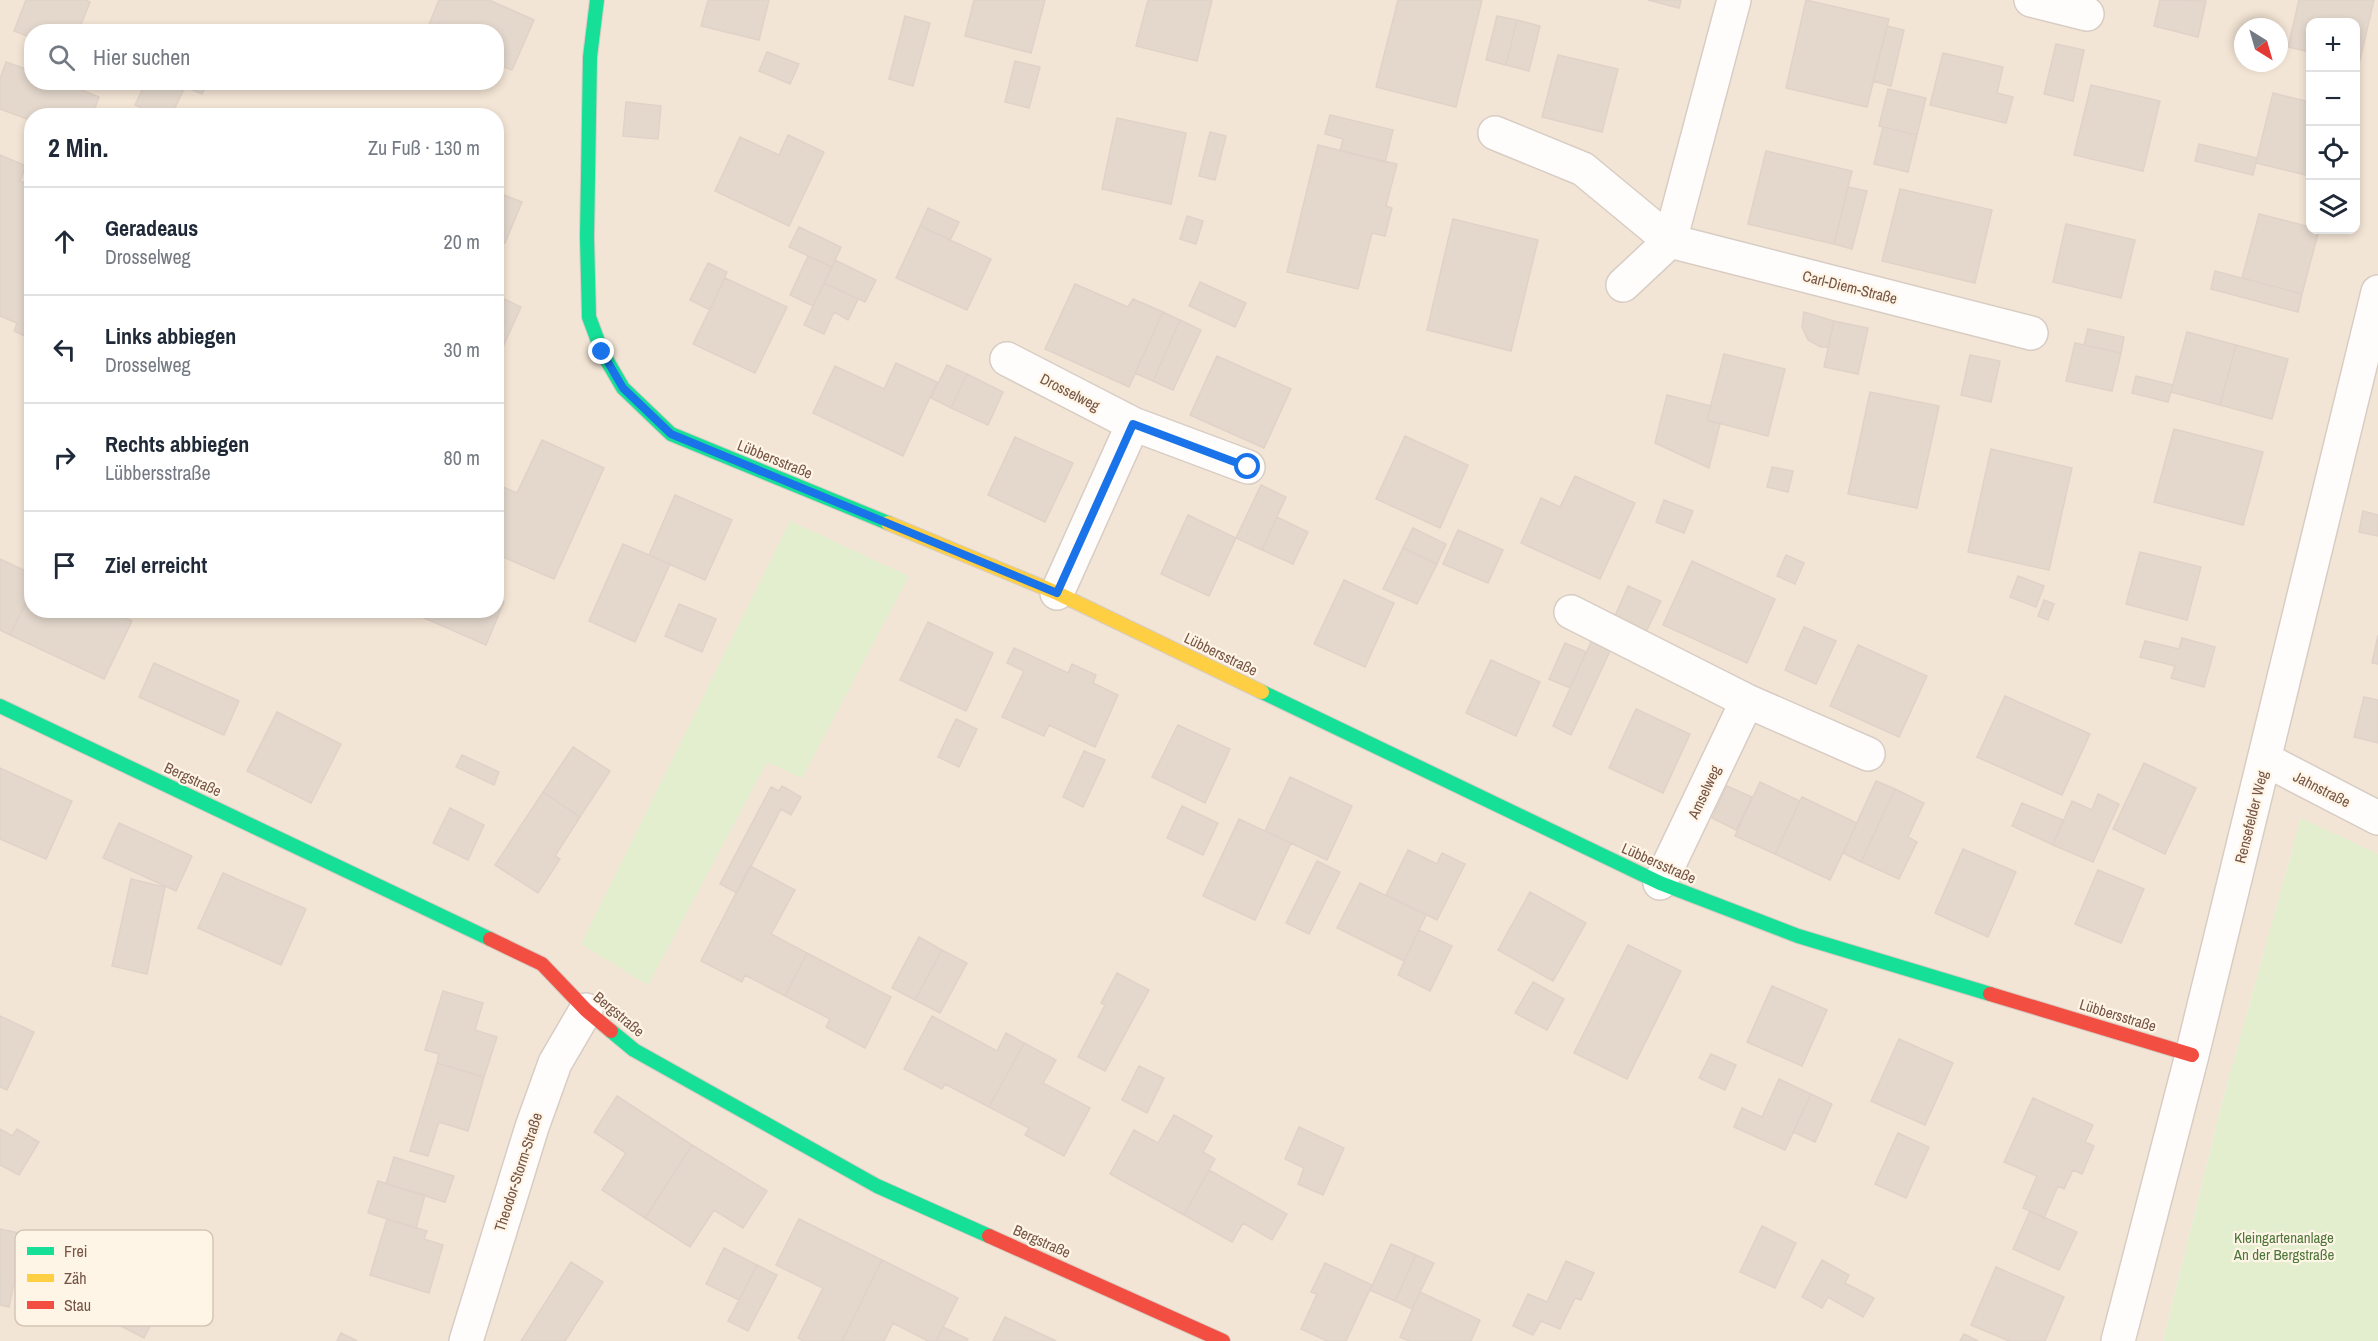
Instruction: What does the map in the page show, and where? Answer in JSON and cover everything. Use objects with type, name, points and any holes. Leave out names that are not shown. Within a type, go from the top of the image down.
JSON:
[{"type":"street","name":"Lübbersstraße","points":[[597,0],[590,57],[587,237],[589,317],[602,352],[623,388],[671,434],[1057,593],[1660,883],[1798,936],[2192,1055]]},
{"type":"street","points":[[1623,285],[1670,241],[1734,0]]},
{"type":"street","points":[[2031,0],[2087,14]]},
{"type":"street","name":"Carl-Diem-Straße","points":[[1495,133],[1583,169],[1670,241],[2031,333]]},
{"type":"street","name":"Rensefelder Weg","points":[[2118,1341],[2266,760],[2268,740],[2368,383],[2378,292]]},
{"type":"street","name":"Drosselweg","points":[[1007,359],[1133,424],[1248,467]]},
{"type":"street","points":[[1057,593],[1133,424]]},
{"type":"street","points":[[1571,612],[1747,701],[1868,754]]},
{"type":"street","name":"Amselweg","points":[[1660,883],[1747,701]]},
{"type":"street","name":"Bergstraße","points":[[0,705],[542,964],[586,1010],[634,1050],[877,1186],[1223,1341]]},
{"type":"street","name":"Jahnstraße","points":[[2266,760],[2378,818]]},
{"type":"street","name":"Theodor-Storm-Straße","points":[[466,1341],[532,1128],[555,1063],[586,1010]]},
{"type":"shaded area","points":[[0,0],[2378,0],[2378,854],[2301,818],[2222,1103],[2163,1341],[0,1341]]},
{"type":"green space","points":[[790,521],[909,576],[802,778],[767,762],[648,985],[581,944]]},
{"type":"green space","name":"Kleingartenanlage An der Bergstraße","points":[[2301,818],[2378,854],[2378,1341],[2163,1341],[2222,1103]]},
{"type":"building","points":[[26,0],[86,0],[90,2],[81,24],[24,24],[24,35],[14,31]]},
{"type":"building","points":[[439,0],[489,0],[534,20],[512,70],[504,67],[504,24],[429,24]]},
{"type":"building","points":[[708,0],[769,0],[759,40],[701,26]]},
{"type":"building","points":[[974,0],[1045,0],[1031,53],[965,36]]},
{"type":"building","points":[[1148,0],[1212,0],[1197,61],[1136,46]]},
{"type":"building","points":[[1398,0],[1482,0],[1456,107],[1376,87]]},
{"type":"building","points":[[1648,0],[1681,0],[1679,8]]},
{"type":"building","points":[[1806,0],[1889,19],[1867,107],[1786,88]]},
{"type":"building","points":[[2160,0],[2206,1],[2198,37],[2154,26]]},
{"type":"building","points":[[2299,0],[2374,0],[2360,60],[2360,18],[2306,18],[2306,51],[2288,47]]},
{"type":"building","points":[[905,16],[930,23],[913,86],[889,79]]},
{"type":"building","points":[[1497,16],[1517,20],[1506,65],[1486,60]]},
{"type":"building","points":[[1517,20],[1540,26],[1529,71],[1506,65]]},
{"type":"building","points":[[1887,26],[1904,30],[1891,86],[1873,81]]},
{"type":"building","points":[[2056,44],[2084,50],[2073,101],[2044,94]]},
{"type":"building","points":[[767,52],[799,64],[790,84],[759,71]]},
{"type":"building","points":[[1943,53],[2003,67],[1997,93],[2013,97],[2006,123],[1930,105]]},
{"type":"building","points":[[1558,55],[1618,69],[1602,132],[1542,117]]},
{"type":"building","points":[[1015,61],[1040,67],[1029,108],[1005,102]]},
{"type":"building","points":[[6,62],[24,68],[24,90],[81,90],[99,97],[95,108],[24,108],[24,118],[0,109],[0,79]]},
{"type":"building","points":[[2091,85],[2160,101],[2143,171],[2074,155]]},
{"type":"building","points":[[1888,89],[1926,98],[1917,135],[1879,126]]},
{"type":"building","points":[[142,90],[184,90],[175,108],[141,108],[135,105]]},
{"type":"building","points":[[192,90],[204,90],[202,94]]},
{"type":"building","points":[[2273,93],[2306,101],[2306,175],[2256,163]]},
{"type":"building","points":[[626,102],[661,106],[658,139],[623,136]]},
{"type":"building","points":[[1330,115],[1393,130],[1385,162],[1340,151],[1343,139],[1325,134]]},
{"type":"building","points":[[1117,118],[1186,133],[1171,204],[1102,189]]},
{"type":"building","points":[[1883,127],[1917,135],[1908,172],[1874,164]]},
{"type":"building","points":[[1210,132],[1226,136],[1215,180],[1199,176]]},
{"type":"building","points":[[788,135],[824,152],[789,226],[715,191],[740,137],[779,155]]},
{"type":"building","points":[[2199,144],[2257,158],[2253,175],[2195,161]]},
{"type":"building","points":[[1318,145],[1397,164],[1386,206],[1392,208],[1385,236],[1372,233],[1358,289],[1287,272]]},
{"type":"building","points":[[1766,151],[1852,171],[1834,244],[1748,224]]},
{"type":"building","points":[[0,155],[24,165],[20,181],[24,183],[24,335],[14,331],[17,323],[0,316]]},
{"type":"building","points":[[1848,187],[1867,191],[1852,249],[1834,244]]},
{"type":"building","points":[[1900,189],[1992,210],[1975,283],[1882,261]]},
{"type":"building","points":[[504,195],[522,202],[504,243]]},
{"type":"building","points":[[928,208],[959,222],[950,240],[920,226]]},
{"type":"building","points":[[2259,214],[2306,226],[2306,234],[2318,234],[2302,294],[2242,278]]},
{"type":"building","points":[[1187,216],[1203,221],[1196,244],[1180,239]]},
{"type":"building","points":[[1453,219],[1538,240],[1511,351],[1427,330]]},
{"type":"building","points":[[2066,224],[2135,240],[2121,298],[2053,282]]},
{"type":"building","points":[[920,226],[991,259],[967,310],[896,278]]},
{"type":"building","points":[[799,227],[841,247],[832,267],[789,247]]},
{"type":"building","points":[[808,256],[832,267],[813,306],[790,295]]},
{"type":"building","points":[[835,260],[876,280],[865,302],[824,283]]},
{"type":"building","points":[[708,263],[727,272],[710,310],[690,300]]},
{"type":"building","points":[[2215,271],[2302,294],[2298,312],[2211,289]]},
{"type":"building","points":[[725,278],[787,307],[755,373],[693,344]]},
{"type":"building","points":[[1200,282],[1246,303],[1235,327],[1189,306]]},
{"type":"building","points":[[824,283],[858,299],[848,320],[834,312],[824,334],[804,325]]},
{"type":"building","points":[[1075,284],[1128,307],[1133,299],[1163,312],[1129,387],[1045,349]]},
{"type":"building","points":[[504,299],[521,307],[504,344]]},
{"type":"building","points":[[1163,312],[1180,320],[1153,381],[1135,373]]},
{"type":"building","points":[[1804,312],[1834,321],[1828,347],[1821,347],[1808,340],[1802,327]]},
{"type":"building","points":[[1180,320],[1201,330],[1173,390],[1153,381]]},
{"type":"building","points":[[1834,321],[1868,328],[1858,374],[1824,367]]},
{"type":"building","points":[[2088,329],[2124,337],[2121,353],[2084,345]]},
{"type":"building","points":[[2187,332],[2236,345],[2220,405],[2171,392]]},
{"type":"building","points":[[2075,343],[2121,353],[2112,391],[2066,381]]},
{"type":"building","points":[[2236,345],[2288,359],[2272,419],[2220,405]]},
{"type":"building","points":[[1724,354],[1785,369],[1768,436],[1707,420]]},
{"type":"building","points":[[1970,355],[2000,361],[1991,402],[1961,395]]},
{"type":"building","points":[[1217,356],[1291,389],[1264,448],[1190,415]]},
{"type":"building","points":[[896,363],[937,382],[903,456],[813,413],[835,366],[884,389]]},
{"type":"building","points":[[947,365],[967,374],[951,408],[931,398]]},
{"type":"building","points":[[967,374],[1003,392],[988,425],[951,408]]},
{"type":"building","points":[[2136,376],[2173,385],[2168,402],[2132,393]]},
{"type":"building","points":[[1870,392],[1939,406],[1917,508],[1848,494]]},
{"type":"building","points":[[1667,395],[1711,406],[1707,420],[1720,424],[1709,468],[1655,443]]},
{"type":"building","points":[[2174,429],[2263,452],[2243,525],[2154,502]]},
{"type":"building","points":[[1405,436],[1468,465],[1440,528],[1376,499]]},
{"type":"building","points":[[1015,437],[1073,463],[1045,522],[988,495]]},
{"type":"building","points":[[542,440],[604,468],[554,579],[504,557],[504,487],[517,493]]},
{"type":"building","points":[[1991,449],[2072,468],[2049,570],[1968,552]]},
{"type":"building","points":[[1772,467],[1793,471],[1788,492],[1767,487]]},
{"type":"building","points":[[1575,476],[1635,503],[1600,579],[1521,543],[1541,498],[1560,507]]},
{"type":"building","points":[[1261,485],[1286,497],[1262,550],[1236,538]]},
{"type":"building","points":[[675,495],[732,520],[705,580],[649,555]]},
{"type":"building","points":[[1664,500],[1693,511],[1684,533],[1656,522]]},
{"type":"building","points":[[2363,511],[2378,515],[2378,536],[2359,532]]},
{"type":"building","points":[[1188,515],[1236,538],[1209,596],[1161,574]]},
{"type":"building","points":[[1277,517],[1308,532],[1293,564],[1262,550]]},
{"type":"building","points":[[1413,528],[1446,544],[1437,564],[1403,548]]},
{"type":"building","points":[[1458,530],[1503,550],[1488,583],[1443,564]]},
{"type":"building","points":[[623,544],[670,564],[635,642],[589,621]]},
{"type":"building","points":[[1403,548],[1437,564],[1417,604],[1383,589]]},
{"type":"building","points":[[2140,552],[2201,567],[2187,620],[2126,604]]},
{"type":"building","points":[[1786,555],[1804,563],[1795,584],[1777,576]]},
{"type":"building","points":[[0,559],[24,570],[24,606],[10,635],[0,630]]},
{"type":"building","points":[[1692,561],[1775,599],[1747,663],[1663,625]]},
{"type":"building","points":[[2018,576],[2044,586],[2036,607],[2010,597]]},
{"type":"building","points":[[1344,580],[1394,603],[1365,667],[1314,644]]},
{"type":"building","points":[[1628,586],[1661,601],[1646,632],[1614,618]]},
{"type":"building","points":[[2044,600],[2054,604],[2048,620],[2038,616]]},
{"type":"building","points":[[679,604],[716,619],[702,652],[665,636]]},
{"type":"building","points":[[24,606],[24,618],[126,618],[132,621],[104,679],[10,635]]},
{"type":"building","points":[[424,618],[497,618],[486,645]]},
{"type":"building","points":[[928,622],[993,653],[966,711],[900,680]]},
{"type":"building","points":[[1804,627],[1836,641],[1816,684],[1785,670]]},
{"type":"building","points":[[2378,635],[2378,664],[2372,663]]},
{"type":"building","points":[[2182,638],[2215,647],[2204,687],[2171,678],[2175,666],[2140,657],[2145,641],[2179,649]]},
{"type":"building","points":[[1592,640],[1611,649],[1571,735],[1553,726]]},
{"type":"building","points":[[1565,643],[1586,652],[1570,688],[1549,679]]},
{"type":"building","points":[[1858,645],[1927,676],[1899,737],[1830,706]]},
{"type":"building","points":[[1014,648],[1068,673],[1072,664],[1096,675],[1093,683],[1118,695],[1095,747],[1049,725],[1044,736],[1002,717],[1024,671],[1007,663]]},
{"type":"building","points":[[1491,660],[1540,682],[1516,736],[1466,713]]},
{"type":"building","points":[[154,663],[239,701],[224,735],[139,697]]},
{"type":"building","points":[[2005,696],[2090,734],[2062,795],[1977,757]]},
{"type":"building","points":[[2364,697],[2378,700],[2378,743],[2354,737]]},
{"type":"building","points":[[1636,709],[1690,734],[1663,793],[1609,768]]},
{"type":"building","points":[[277,712],[341,744],[311,803],[247,771]]},
{"type":"building","points":[[956,719],[977,729],[959,767],[938,757]]},
{"type":"building","points":[[1178,725],[1230,749],[1205,803],[1152,777]]},
{"type":"building","points":[[573,747],[610,771],[580,817],[543,792]]},
{"type":"building","points":[[1084,751],[1105,760],[1083,807],[1063,797]]},
{"type":"building","points":[[462,755],[499,772],[494,785],[456,767]]},
{"type":"building","points":[[2144,763],[2196,788],[2165,854],[2113,829]]},
{"type":"building","points":[[0,768],[72,801],[46,859],[0,839]]},
{"type":"building","points":[[1290,777],[1352,806],[1327,860],[1265,831]]},
{"type":"building","points":[[1876,781],[1895,789],[1861,862],[1843,853]]},
{"type":"building","points":[[1760,782],[1800,801],[1775,854],[1735,836]]},
{"type":"building","points":[[782,786],[801,797],[791,815],[781,809],[737,893],[720,884],[771,787],[779,791]]},
{"type":"building","points":[[1727,786],[1752,797],[1736,830],[1712,818]]},
{"type":"building","points":[[1895,789],[1924,803],[1908,837],[1917,842],[1899,879],[1861,862]]},
{"type":"building","points":[[543,792],[580,817],[555,856],[560,859],[538,893],[495,865]]},
{"type":"building","points":[[2098,794],[2119,804],[2093,862],[2053,845],[2072,801],[2092,810]]},
{"type":"building","points":[[1802,797],[1857,823],[1830,880],[1775,854]]},
{"type":"building","points":[[2022,803],[2063,820],[2053,845],[2012,826]]},
{"type":"building","points":[[1182,806],[1218,823],[1203,855],[1167,838]]},
{"type":"building","points":[[450,808],[484,825],[468,860],[433,843]]},
{"type":"building","points":[[1239,819],[1291,843],[1255,920],[1203,896]]},
{"type":"building","points":[[119,823],[192,856],[176,891],[103,858]]},
{"type":"building","points":[[1963,849],[2016,872],[1988,937],[1935,913]]},
{"type":"building","points":[[1408,850],[1437,864],[1442,853],[1465,864],[1437,920],[1386,895]]},
{"type":"building","points":[[1317,861],[1340,872],[1309,934],[1286,923]]},
{"type":"building","points":[[750,866],[795,890],[771,934],[807,953],[785,996],[745,975],[742,982],[701,961]]},
{"type":"building","points":[[2098,870],[2144,889],[2121,943],[2075,924]]},
{"type":"building","points":[[223,873],[306,909],[281,965],[198,928]]},
{"type":"building","points":[[131,879],[165,887],[147,974],[112,966]]},
{"type":"building","points":[[1360,883],[1426,915],[1404,961],[1337,928]]},
{"type":"building","points":[[1530,892],[1586,923],[1553,981],[1498,950]]},
{"type":"building","points":[[1419,930],[1452,946],[1430,991],[1398,975]]},
{"type":"building","points":[[919,937],[942,950],[915,1000],[892,988]]},
{"type":"building","points":[[1628,945],[1681,971],[1627,1079],[1574,1053]]},
{"type":"building","points":[[942,950],[967,963],[940,1013],[915,1000]]},
{"type":"building","points":[[807,953],[891,997],[865,1048],[826,1027],[830,1019],[785,996]]},
{"type":"building","points":[[1117,973],[1149,990],[1105,1071],[1078,1057],[1105,1005],[1101,1003]]},
{"type":"building","points":[[1533,982],[1564,999],[1547,1030],[1515,1013]]},
{"type":"building","points":[[1772,986],[1827,1010],[1802,1066],[1747,1042]]},
{"type":"building","points":[[443,991],[483,1003],[475,1030],[497,1037],[484,1077],[437,1063],[439,1054],[425,1050]]},
{"type":"building","points":[[0,1016],[34,1032],[7,1090],[0,1087]]},
{"type":"building","points":[[932,1016],[997,1051],[1006,1033],[1024,1043],[989,1107],[945,1084],[942,1089],[904,1069]]},
{"type":"building","points":[[1899,1039],[1953,1063],[1925,1125],[1871,1101]]},
{"type":"building","points":[[1024,1043],[1056,1060],[1043,1083],[1090,1108],[1064,1156],[1025,1135],[1029,1128],[989,1107]]},
{"type":"building","points":[[1711,1054],[1736,1065],[1725,1090],[1699,1078]]},
{"type":"building","points":[[437,1063],[484,1077],[468,1131],[439,1122],[428,1156],[410,1151]]},
{"type":"building","points":[[1139,1066],[1164,1078],[1147,1113],[1122,1100]]},
{"type":"building","points":[[1779,1079],[1811,1094],[1785,1150],[1734,1127],[1742,1108],[1762,1117]]},
{"type":"building","points":[[1811,1094],[1832,1104],[1815,1142],[1793,1132]]},
{"type":"building","points":[[617,1096],[692,1145],[645,1218],[602,1190],[626,1153],[594,1132]]},
{"type":"building","points":[[2033,1098],[2093,1125],[2085,1142],[2094,1146],[2082,1174],[2073,1170],[2064,1189],[2058,1186],[2044,1218],[2023,1208],[2037,1176],[2004,1162]]},
{"type":"building","points":[[1174,1115],[1212,1136],[1203,1152],[1215,1159],[1184,1215],[1110,1174],[1134,1130],[1158,1143]]},
{"type":"building","points":[[1299,1127],[1344,1148],[1323,1195],[1298,1184],[1304,1168],[1285,1159]]},
{"type":"building","points":[[0,1129],[12,1136],[17,1129],[39,1142],[19,1175],[0,1165]]},
{"type":"building","points":[[1898,1133],[1929,1147],[1906,1198],[1875,1184]]},
{"type":"building","points":[[692,1145],[767,1191],[743,1228],[714,1210],[690,1247],[645,1218]]},
{"type":"building","points":[[394,1157],[454,1176],[445,1202],[386,1184]]},
{"type":"building","points":[[1209,1170],[1287,1214],[1272,1240],[1243,1223],[1232,1242],[1184,1215]]},
{"type":"building","points":[[378,1181],[425,1195],[416,1228],[368,1213]]},
{"type":"building","points":[[2030,1211],[2077,1232],[2059,1270],[2013,1249]]},
{"type":"building","points":[[387,1219],[427,1231],[424,1239],[443,1245],[429,1293],[370,1275]]},
{"type":"building","points":[[799,1219],[882,1260],[842,1341],[803,1341],[798,1338],[823,1288],[776,1265]]},
{"type":"building","points":[[1762,1226],[1796,1243],[1775,1288],[1740,1272]]},
{"type":"building","points":[[0,1229],[15,1232],[15,1278],[9,1307],[0,1305]]},
{"type":"building","points":[[1391,1244],[1416,1255],[1395,1301],[1370,1290]]},
{"type":"building","points":[[724,1248],[757,1265],[739,1300],[706,1284]]},
{"type":"building","points":[[1416,1255],[1434,1263],[1412,1309],[1395,1301]]},
{"type":"building","points":[[882,1260],[958,1298],[936,1341],[928,1341],[893,1323],[884,1341],[842,1341]]},
{"type":"building","points":[[1822,1260],[1849,1275],[1845,1283],[1874,1298],[1863,1317],[1828,1297],[1822,1308],[1802,1297]]},
{"type":"building","points":[[1566,1261],[1594,1273],[1581,1300],[1575,1298],[1560,1329],[1541,1321],[1533,1335],[1513,1326],[1528,1294],[1547,1302]]},
{"type":"building","points":[[571,1262],[603,1282],[565,1341],[521,1341]]},
{"type":"building","points":[[1325,1263],[1372,1285],[1346,1341],[1327,1341],[1301,1329],[1317,1294],[1311,1292]]},
{"type":"building","points":[[757,1265],[777,1275],[748,1331],[728,1321]]},
{"type":"building","points":[[1996,1267],[2064,1297],[2045,1341],[2009,1341],[1971,1325]]},
{"type":"building","points":[[1420,1292],[1480,1320],[1471,1341],[1409,1341],[1400,1337]]},
{"type":"building","points":[[1005,1317],[1056,1341],[993,1341]]},
{"type":"building","points":[[121,1326],[150,1326],[144,1338]]},
{"type":"building","points":[[943,1327],[968,1339],[967,1341],[936,1341]]},
{"type":"building","points":[[341,1333],[357,1341],[337,1341]]},
{"type":"building","points":[[1964,1334],[1978,1341],[1960,1341]]},
{"type":"traffic: fast","points":[[597,0],[590,57],[587,237],[589,317],[602,352],[623,388],[671,434],[888,523]]},
{"type":"traffic: fast","points":[[1262,692],[1660,883],[1798,936],[1990,994]]},
{"type":"traffic: fast","points":[[0,706],[490,939]]},
{"type":"traffic: fast","points":[[611,1031],[634,1050],[877,1186],[989,1236]]},
{"type":"traffic: slow","points":[[888,523],[1057,593],[1262,692]]},
{"type":"traffic: jam","points":[[490,939],[542,964],[586,1010],[611,1031]]},
{"type":"traffic: jam","points":[[1990,994],[2192,1055]]},
{"type":"traffic: jam","points":[[989,1236],[1223,1341]]},
{"type":"route","points":[[602,352],[623,388],[671,434],[1057,593],[1133,424],[1248,467]]}]
